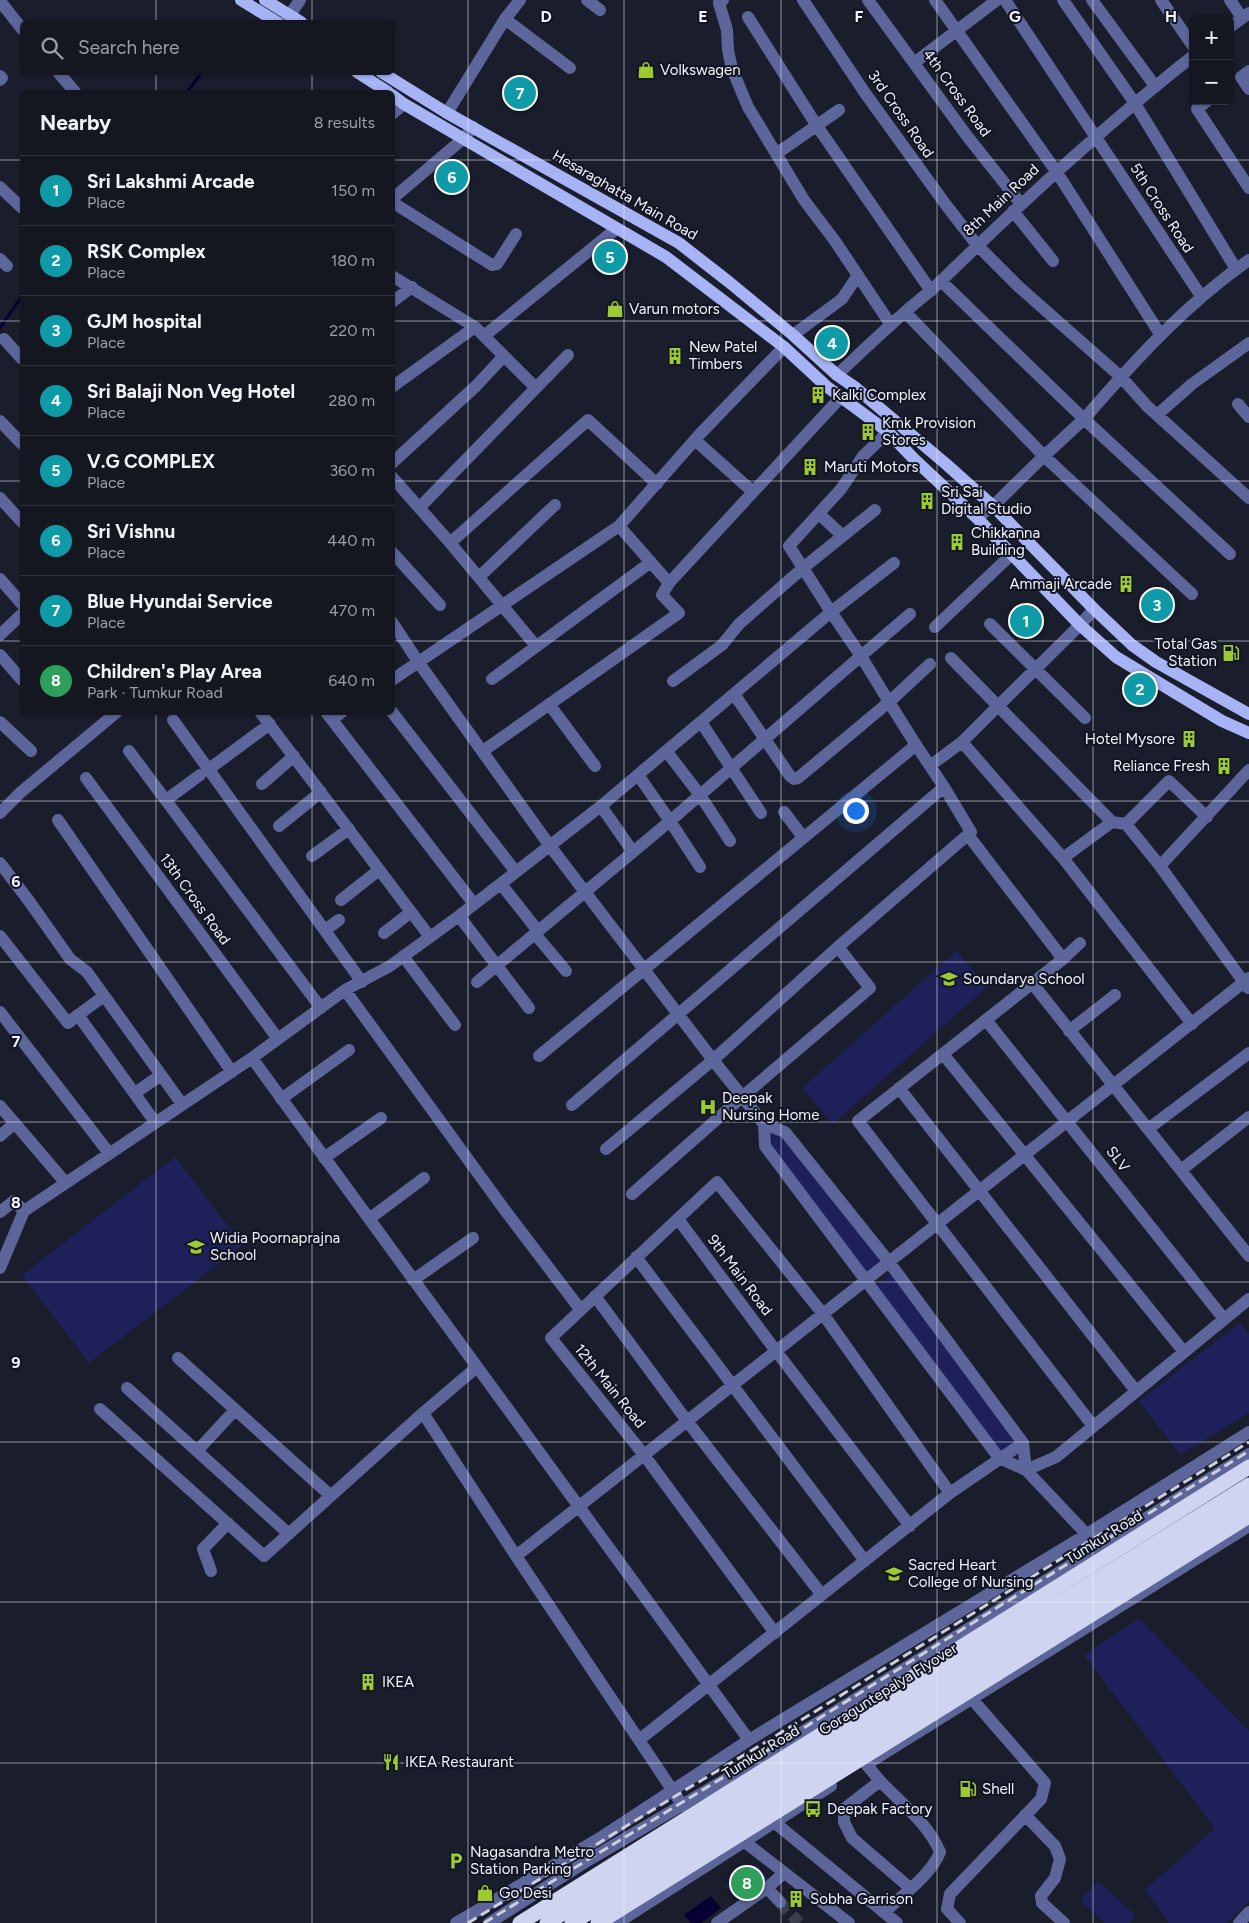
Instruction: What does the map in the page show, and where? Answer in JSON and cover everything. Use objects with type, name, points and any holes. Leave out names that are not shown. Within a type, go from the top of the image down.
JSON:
[{"type":"highway","name":"Tumkur Road","points":[[520,1923],[1249,1467]]},
{"type":"highway","name":"Goraguntepalya Flyover","points":[[547,1923],[1249,1485]]},
{"type":"highway","name":"Goraguntepalya Flyover","points":[[572,1923],[1249,1500]]},
{"type":"highway","points":[[598,1923],[1249,1516]]},
{"type":"highway","points":[[1054,1589],[1076,1624]]},
{"type":"main road","points":[[241,0],[275,20]]},
{"type":"main road","points":[[265,0],[288,19]]},
{"type":"main road","points":[[362,75],[385,90]]},
{"type":"main road","name":"Hesaraghatta Main Road","points":[[386,75],[447,113],[679,243],[793,335],[837,375],[900,424],[993,506],[1094,610],[1132,645],[1156,662],[1249,714]]},
{"type":"main road","points":[[395,97],[666,257],[784,347],[826,386],[888,432],[915,460],[978,518],[1080,626],[1116,657],[1222,721],[1249,733]]},
{"type":"street","points":[[288,19],[300,0]]},
{"type":"street","points":[[447,113],[505,19],[520,0]]},
{"type":"street","points":[[587,0],[600,10]]},
{"type":"street","name":"3rd Cross Road","points":[[803,0],[894,133],[977,244],[1019,287],[1121,377],[1157,415],[1248,496]]},
{"type":"street","name":"4th Cross Road","points":[[868,0],[967,136],[1053,261]]},
{"type":"street","points":[[935,0],[1056,171],[1160,334]]},
{"type":"street","points":[[914,63],[996,0]]},
{"type":"street","name":"5th Cross Road","points":[[1005,0],[1200,296]]},
{"type":"street","points":[[1063,0],[1134,102],[1236,269]]},
{"type":"street","points":[[1092,0],[1155,86]]},
{"type":"street","points":[[1161,0],[1189,40]]},
{"type":"street","points":[[1230,0],[1246,15],[1234,24]]},
{"type":"street","points":[[0,1],[20,26]]},
{"type":"street","points":[[720,1],[728,50],[738,84],[748,107],[804,200],[835,240],[891,325]]},
{"type":"street","points":[[748,17],[817,126],[879,218],[931,290]]},
{"type":"street","points":[[505,19],[570,68]]},
{"type":"street","name":"8th Main Road","points":[[837,375],[905,312],[942,281],[977,244],[1056,171],[1096,138],[1134,102],[1189,59]]},
{"type":"street","points":[[61,75],[73,90]]},
{"type":"street","points":[[0,76],[2,78],[0,80]]},
{"type":"street","points":[[1240,77],[1249,89]]},
{"type":"street","points":[[395,112],[404,104]]},
{"type":"street","points":[[1202,105],[1197,109],[1249,188]]},
{"type":"street","points":[[776,154],[838,110]]},
{"type":"street","points":[[395,198],[464,138],[473,127]]},
{"type":"street","points":[[0,187],[20,206]]},
{"type":"street","points":[[395,203],[492,265],[497,264],[516,234]]},
{"type":"street","points":[[395,385],[479,331],[616,228]]},
{"type":"street","points":[[978,518],[1084,419],[1160,334],[1200,296],[1249,260]]},
{"type":"street","points":[[793,335],[842,299],[858,275]]},
{"type":"street","points":[[395,278],[479,331],[536,388]]},
{"type":"street","points":[[942,281],[1084,419],[1230,554]]},
{"type":"street","points":[[395,300],[412,287]]},
{"type":"street","points":[[905,312],[1044,456],[1192,594]]},
{"type":"street","points":[[4,339],[20,357]]},
{"type":"street","points":[[1157,415],[1192,384],[1249,343]]},
{"type":"street","points":[[395,678],[619,526],[695,440],[784,347]]},
{"type":"street","points":[[420,508],[568,355]]},
{"type":"street","points":[[395,460],[476,386],[504,356]]},
{"type":"street","points":[[483,751],[679,613],[662,595],[669,583],[840,396]]},
{"type":"street","points":[[1238,404],[1249,417]]},
{"type":"street","points":[[450,543],[588,420],[656,484]]},
{"type":"street","points":[[0,421],[20,442]]},
{"type":"street","points":[[606,1149],[713,1060],[838,947],[971,832],[861,656],[789,546],[841,489],[863,456],[888,432]]},
{"type":"street","points":[[695,440],[753,492]]},
{"type":"street","points":[[395,480],[504,605],[536,646]]},
{"type":"street","points":[[0,498],[20,520]]},
{"type":"street","points":[[479,577],[555,505]]},
{"type":"street","points":[[673,681],[722,645],[739,624],[803,568],[875,510]]},
{"type":"street","points":[[819,514],[843,536]]},
{"type":"street","points":[[619,526],[669,583]]},
{"type":"street","points":[[935,627],[1012,554]]},
{"type":"street","points":[[395,555],[440,605]]},
{"type":"street","points":[[492,679],[651,562]]},
{"type":"street","points":[[0,1268],[24,1211],[232,1072],[345,990],[362,982],[403,956],[459,916],[601,806],[831,612],[894,563]]},
{"type":"street","points":[[0,579],[20,602]]},
{"type":"street","points":[[931,766],[962,742],[1094,610]]},
{"type":"street","points":[[477,982],[670,821],[910,614]]},
{"type":"street","points":[[0,635],[20,616]]},
{"type":"street","points":[[990,624],[1085,718]]},
{"type":"street","points":[[395,627],[550,846],[713,1060],[764,1124],[785,1132],[889,1262],[1023,1443],[1026,1470]]},
{"type":"street","points":[[0,655],[20,678]]},
{"type":"street","points":[[516,1556],[1113,1085],[1247,984],[1160,866],[1126,824],[1112,822],[952,658]]},
{"type":"street","points":[[734,694],[790,776],[794,779],[798,778],[889,702],[930,664]]},
{"type":"street","points":[[549,704],[595,766]]},
{"type":"street","points":[[0,813],[21,792],[112,715]]},
{"type":"street","points":[[262,715],[430,937]]},
{"type":"street","points":[[333,715],[474,904]]},
{"type":"street","points":[[394,715],[516,872]]},
{"type":"street","points":[[173,720],[204,772],[325,930],[362,982]]},
{"type":"street","points":[[0,722],[31,750]]},
{"type":"street","points":[[701,722],[761,813]]},
{"type":"street","points":[[166,800],[270,724]]},
{"type":"street","points":[[962,742],[1063,858],[1192,1024]]},
{"type":"street","points":[[539,1056],[916,744]]},
{"type":"street","points":[[129,751],[321,1008]]},
{"type":"street","points":[[666,752],[700,795],[730,841]]},
{"type":"street","points":[[262,784],[294,756]]},
{"type":"street","points":[[1160,866],[1249,770]]},
{"type":"street","points":[[638,775],[700,867]]},
{"type":"street","name":"13th Cross Road","points":[[86,778],[278,1039]]},
{"type":"street","points":[[1126,824],[1168,781],[1207,817]]},
{"type":"street","points":[[572,1105],[944,787]]},
{"type":"street","points":[[279,826],[321,792]]},
{"type":"street","points":[[601,806],[633,852]]},
{"type":"street","points":[[784,812],[803,837]]},
{"type":"street","points":[[58,820],[232,1072]]},
{"type":"street","points":[[1063,858],[1112,822]]},
{"type":"street","points":[[312,856],[349,829]]},
{"type":"street","points":[[968,835],[1063,959]]},
{"type":"street","points":[[0,864],[70,959],[87,972],[182,1104]]},
{"type":"street","points":[[341,900],[379,870]]},
{"type":"street","points":[[501,884],[566,971]]},
{"type":"street","points":[[384,933],[411,912]]},
{"type":"street","points":[[459,916],[529,1008]]},
{"type":"street","points":[[325,930],[339,920]]},
{"type":"street","points":[[0,936],[68,1023],[104,996]]},
{"type":"street","points":[[1080,943],[1063,959],[858,1121],[1094,1426]]},
{"type":"street","points":[[632,1194],[870,988],[838,947]]},
{"type":"street","points":[[403,956],[455,1025]]},
{"type":"street","points":[[1032,983],[1249,1256]]},
{"type":"street","points":[[345,990],[498,1201],[580,1309],[717,1182],[823,1314],[950,1493]]},
{"type":"street","points":[[1069,1031],[1115,995]]},
{"type":"street","points":[[0,1012],[109,1153]]},
{"type":"street","points":[[78,1015],[155,1122]]},
{"type":"street","name":"SLV","points":[[986,1020],[1224,1320]]},
{"type":"street","points":[[281,1099],[349,1050]]},
{"type":"street","points":[[1148,1129],[1249,1053]]},
{"type":"street","points":[[944,1054],[1184,1352]]},
{"type":"street","points":[[252,1058],[749,1740]]},
{"type":"street","points":[[135,1094],[161,1075]]},
{"type":"street","points":[[899,1088],[1136,1391]]},
{"type":"street","points":[[0,1106],[65,1182]]},
{"type":"street","points":[[1181,1170],[1249,1117]]},
{"type":"street","points":[[324,1158],[381,1118]]},
{"type":"street","points":[[0,1136],[15,1123]]},
{"type":"street","points":[[764,1124],[765,1146],[1000,1458],[1026,1470],[1098,1548]]},
{"type":"street","points":[[369,1219],[424,1178]]},
{"type":"street","points":[[0,1212],[14,1201],[24,1211]]},
{"type":"street","name":"9th Main Road","points":[[678,1218],[776,1351],[910,1526]]},
{"type":"street","points":[[413,1280],[472,1238]]},
{"type":"street","points":[[636,1257],[865,1561]]},
{"type":"street","points":[[594,1296],[687,1421],[822,1595]]},
{"type":"street","points":[[1026,1470],[1056,1457],[1249,1299]]},
{"type":"street","name":"12th Main Road","points":[[580,1309],[551,1338],[644,1455],[775,1633]]},
{"type":"street","points":[[178,1358],[331,1496]]},
{"type":"street","points":[[100,1409],[264,1556],[423,1413],[477,1368]]},
{"type":"street","points":[[127,1388],[289,1534]]},
{"type":"street","points":[[197,1451],[236,1410]]},
{"type":"street","points":[[423,1413],[683,1806]]},
{"type":"street","points":[[456,1923],[600,1838],[749,1740],[1087,1534],[1249,1432]]},
{"type":"street","points":[[639,1740],[950,1493],[1023,1443]]},
{"type":"street","points":[[488,1923],[592,1858],[683,1806],[1249,1454]]},
{"type":"street","points":[[211,1570],[203,1548],[228,1523]]},
{"type":"street","points":[[617,1923],[866,1764],[1249,1526]]},
{"type":"street","points":[[960,1923],[947,1909],[950,1894],[1041,1799],[1045,1782],[972,1699]]},
{"type":"street","points":[[866,1764],[880,1781],[911,1811],[934,1839],[940,1852],[938,1860],[885,1912]]},
{"type":"street","points":[[880,1781],[844,1810],[844,1822],[852,1838],[910,1888]]},
{"type":"street","points":[[1025,1815],[1055,1846],[1060,1859],[1055,1878],[1041,1896],[1042,1903],[1064,1923]]},
{"type":"street","points":[[774,1822],[898,1923]]},
{"type":"street","points":[[745,1842],[849,1923]]},
{"type":"street","points":[[722,1922],[784,1873]]},
{"type":"street","points":[[767,1888],[780,1902]]},
{"type":"street","points":[[1238,1923],[1249,1912]]},
{"type":"shaded area","points":[[956,951],[988,986],[833,1124],[802,1088]]},
{"type":"shaded area","points":[[771,1131],[785,1137],[882,1259],[865,1274],[772,1147]]},
{"type":"shaded area","points":[[175,1157],[243,1245],[89,1363],[22,1275]]},
{"type":"shaded area","points":[[893,1272],[1018,1441],[999,1455],[874,1287]]},
{"type":"shaded area","points":[[1240,1322],[1249,1333],[1249,1413],[1180,1455],[1139,1401]]},
{"type":"shaded area","points":[[1139,1618],[1249,1731],[1249,1901],[1227,1923],[1169,1923],[1145,1890],[1215,1828],[1084,1655]]},
{"type":"shaded area","points":[[757,1864],[770,1881],[737,1899],[725,1886]]},
{"type":"shaded area","points":[[1098,1881],[1136,1916],[1130,1923],[1105,1923],[1080,1901]]},
{"type":"shaded area","points":[[711,1896],[721,1908],[701,1923],[691,1923],[684,1915]]},
{"type":"waterway","points":[[188,90],[200,75]]},
{"type":"waterway","points":[[0,328],[20,299]]},
{"type":"tunnel","points":[[780,1902],[799,1923]]},
{"type":"railway","points":[[468,1923],[769,1740],[1249,1442]]},
{"type":"railway","points":[[484,1923],[773,1747],[1249,1451]]},
{"type":"place","name":"Volkswagen","points":[[646,70]]},
{"type":"place","name":"Blue Hyundai Service","points":[[520,93]]},
{"type":"place","name":"Sri Vishnu","points":[[452,177]]},
{"type":"place","name":"V.G COMPLEX","points":[[610,257]]},
{"type":"place","name":"Varun motors","points":[[615,309]]},
{"type":"place","name":"Sri Balaji Non Veg Hotel","points":[[832,343]]},
{"type":"place","name":"New Patel Timbers","points":[[675,356]]},
{"type":"place","name":"Kalki Complex","points":[[818,395]]},
{"type":"place","name":"Kmk Provision Stores","points":[[868,432]]},
{"type":"place","name":"Maruti Motors","points":[[810,467]]},
{"type":"place","name":"Sri Sai Digital Studio","points":[[927,501]]},
{"type":"place","name":"Chikkanna Building","points":[[957,542]]},
{"type":"place","name":"Ammaji Arcade","points":[[1126,584]]},
{"type":"place","name":"GJM hospital","points":[[1157,605]]},
{"type":"place","name":"Sri Lakshmi Arcade","points":[[1026,621]]},
{"type":"place","name":"Total Gas Station","points":[[1231,653]]},
{"type":"place","name":"RSK Complex","points":[[1140,689]]},
{"type":"place","name":"Hotel Mysore","points":[[1189,739]]},
{"type":"place","name":"Reliance Fresh","points":[[1224,766]]},
{"type":"place","name":"Soundarya School","points":[[949,979]]},
{"type":"place","name":"Deepak Nursing Home","points":[[708,1107]]},
{"type":"place","name":"Widia Poornaprajna School","points":[[196,1247]]},
{"type":"place","name":"Sacred Heart College of Nursing","points":[[894,1574]]},
{"type":"place","name":"IKEA","points":[[368,1682]]},
{"type":"place","name":"IKEA Restaurant","points":[[391,1762]]},
{"type":"place","name":"Shell","points":[[968,1789]]},
{"type":"place","name":"Deepak Factory","points":[[813,1809]]},
{"type":"place","name":"Nagasandra Metro Station Parking","points":[[456,1861]]},
{"type":"place","name":"Children's Play Area","points":[[747,1883]]},
{"type":"place","name":"Go Desi","points":[[485,1893]]},
{"type":"place","name":"Sobha Garrison","points":[[796,1899]]}]
